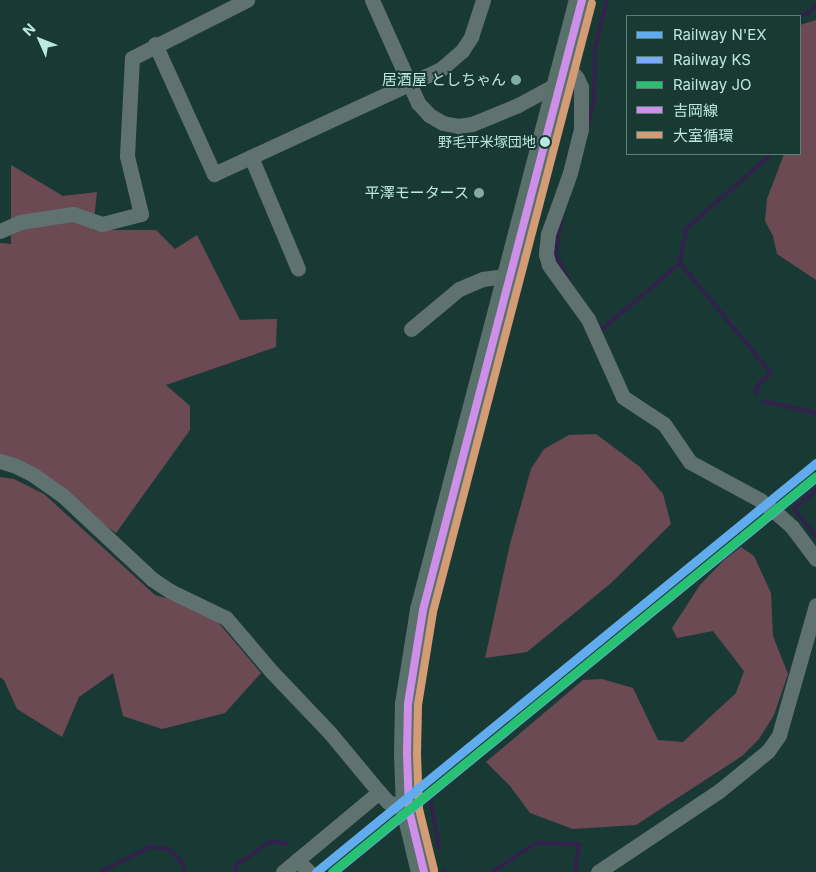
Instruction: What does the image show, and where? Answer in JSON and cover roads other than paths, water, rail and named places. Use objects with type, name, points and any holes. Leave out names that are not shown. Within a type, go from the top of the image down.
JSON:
[{"type":"highway","points":[[424,872],[408,810],[408,704],[423,610],[582,0]]},
{"type":"street","points":[[0,231],[20,222],[73,214],[102,224],[141,214],[127,156],[132,58],[155,44],[247,0]]},
{"type":"street","points":[[372,0],[418,103],[429,114],[443,123],[458,126],[472,124],[518,106],[564,74],[577,78],[581,87],[582,129],[570,173],[548,234],[546,254],[549,265],[588,319],[623,397],[664,424],[690,462],[760,500],[781,517],[792,527],[816,559]]},
{"type":"street","points":[[155,44],[214,174],[441,69],[462,51],[475,28],[483,0]]},
{"type":"street","points":[[251,157],[298,269]]},
{"type":"street","points":[[411,328],[459,289],[482,279],[511,274]]},
{"type":"street","points":[[0,461],[32,474],[61,494],[152,579],[170,591],[226,618],[388,802],[408,810]]},
{"type":"street","points":[[598,872],[719,791],[768,751],[779,736],[816,605]]},
{"type":"street","points":[[283,872],[379,792]]},
{"type":"street","points":[[297,860],[309,872]]},
{"type":"waterway","points":[[587,128],[594,101],[595,48],[607,0]]},
{"type":"waterway","points":[[801,15],[809,13],[816,5]]},
{"type":"waterway","points":[[680,263],[686,229],[770,155]]},
{"type":"waterway","points":[[561,219],[556,256],[569,280]]},
{"type":"waterway","points":[[599,326],[601,330],[680,263],[771,373],[757,386],[755,394]]},
{"type":"waterway","points":[[763,401],[816,413]]},
{"type":"waterway","points":[[816,490],[794,509],[816,536]]},
{"type":"waterway","points":[[431,803],[439,848]]},
{"type":"waterway","points":[[236,872],[236,865],[271,841],[287,844]]},
{"type":"waterway","points":[[492,872],[536,843],[579,844],[575,872]]},
{"type":"waterway","points":[[100,872],[150,847],[169,849],[182,863],[185,872]]},
{"type":"rail line","name":"N'EX","points":[[316,872],[816,463]]},
{"type":"rail line","name":"JO","points":[[332,872],[816,476]]},
{"type":"rail line","name":"KS","points":[[333,872],[816,477]]},
{"type":"place","name":"居酒屋 としちゃん","points":[[516,80]]},
{"type":"place","name":"野毛平米塚団地","points":[[545,142]]},
{"type":"place","name":"平澤モータース","points":[[479,193]]}]
